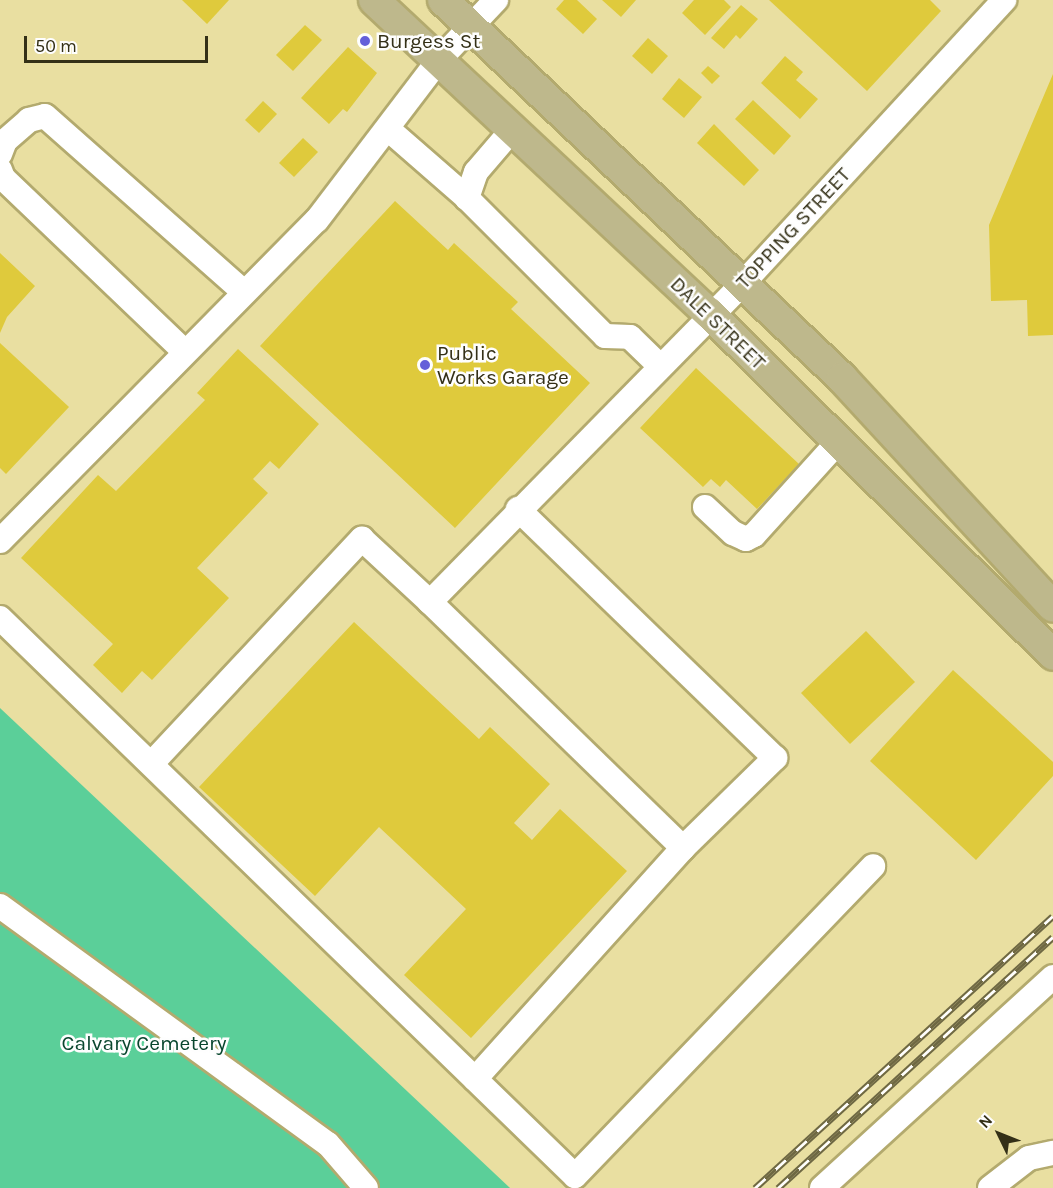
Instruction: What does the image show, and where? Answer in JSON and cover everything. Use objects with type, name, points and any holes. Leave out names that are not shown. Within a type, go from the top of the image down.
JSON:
[{"type":"main road","name":"DALE STREET","points":[[374,0],[709,313],[1053,656]]},
{"type":"main road","points":[[443,0],[843,378],[1053,607]]},
{"type":"street","points":[[0,541],[243,291],[317,220],[439,60],[496,0]]},
{"type":"street","name":"TOPPING STREET","points":[[430,602],[709,313],[744,282],[1004,0]]},
{"type":"street","points":[[0,154],[5,141],[29,120],[45,116],[243,291]]},
{"type":"street","points":[[388,129],[466,198],[605,336],[630,337],[659,365]]},
{"type":"street","points":[[466,198],[476,172],[513,130]]},
{"type":"street","points":[[0,170],[3,178],[184,351]]},
{"type":"street","points":[[705,507],[734,533],[746,539],[754,535],[839,441]]},
{"type":"street","points":[[475,1078],[682,848],[775,758],[518,509]]},
{"type":"street","points":[[153,762],[362,539],[430,602],[682,848]]},
{"type":"street","points":[[0,618],[153,762],[575,1176],[873,866]]},
{"type":"street","points":[[0,906],[328,1144],[366,1188]]},
{"type":"street","points":[[822,1188],[1053,977]]},
{"type":"street","points":[[990,1188],[1029,1158],[1053,1153]]},
{"type":"green space","name":"Calvary Cemetery","points":[[0,708],[510,1188],[0,1188]]},
{"type":"building","points":[[182,0],[229,0],[207,24]]},
{"type":"building","points":[[564,0],[577,0],[597,19],[583,34],[556,9]]},
{"type":"building","points":[[602,0],[636,0],[621,17]]},
{"type":"building","points":[[694,0],[724,0],[731,7],[705,35],[682,13]]},
{"type":"building","points":[[769,0],[930,0],[941,11],[867,91]]},
{"type":"building","points":[[741,5],[758,19],[740,39],[736,35],[724,49],[711,38]]},
{"type":"building","points":[[305,25],[322,40],[293,71],[276,55]]},
{"type":"building","points":[[648,38],[668,56],[652,74],[632,56]]},
{"type":"building","points":[[348,47],[377,73],[347,112],[343,109],[329,124],[301,98]]},
{"type":"building","points":[[785,56],[803,72],[796,80],[818,99],[800,119],[761,83]]},
{"type":"building","points":[[708,66],[720,76],[712,84],[701,73]]},
{"type":"building","points":[[1053,74],[1053,335],[1028,336],[1027,300],[991,301],[989,225]]},
{"type":"building","points":[[679,78],[702,97],[684,118],[662,99]]},
{"type":"building","points":[[753,100],[791,136],[774,155],[735,119]]},
{"type":"building","points":[[263,101],[277,114],[259,133],[245,120]]},
{"type":"building","points":[[714,124],[759,170],[744,186],[697,143]]},
{"type":"building","points":[[303,138],[318,152],[294,177],[279,163]]},
{"type":"building","name":"Public Works Garage","points":[[395,201],[448,250],[454,243],[518,302],[511,309],[590,383],[455,528],[260,346]]},
{"type":"building","points":[[0,253],[35,286],[7,317],[0,333]]},
{"type":"building","points":[[0,343],[69,407],[6,474],[0,468]]},
{"type":"building","points":[[238,349],[319,424],[279,469],[270,461],[253,479],[268,493],[197,568],[229,598],[152,680],[142,671],[122,693],[93,665],[113,644],[21,558],[98,475],[116,491],[205,400],[197,393]]},
{"type":"building","points":[[696,368],[799,464],[757,509],[726,480],[720,487],[711,479],[703,487],[640,428]]},
{"type":"building","points":[[354,622],[479,739],[490,727],[550,784],[514,823],[532,840],[560,809],[627,871],[471,1038],[404,975],[466,909],[379,827],[315,896],[199,787]]},
{"type":"building","points":[[866,631],[915,682],[850,744],[801,693]]},
{"type":"building","points":[[953,670],[1053,762],[1053,776],[976,860],[870,761]]},
{"type":"railway","points":[[755,1188],[1053,916]]},
{"type":"railway","points":[[778,1188],[1053,937]]},
{"type":"place","name":"Burgess St","points":[[365,41]]},
{"type":"place","name":"Public Works Garage","points":[[425,365]]}]
